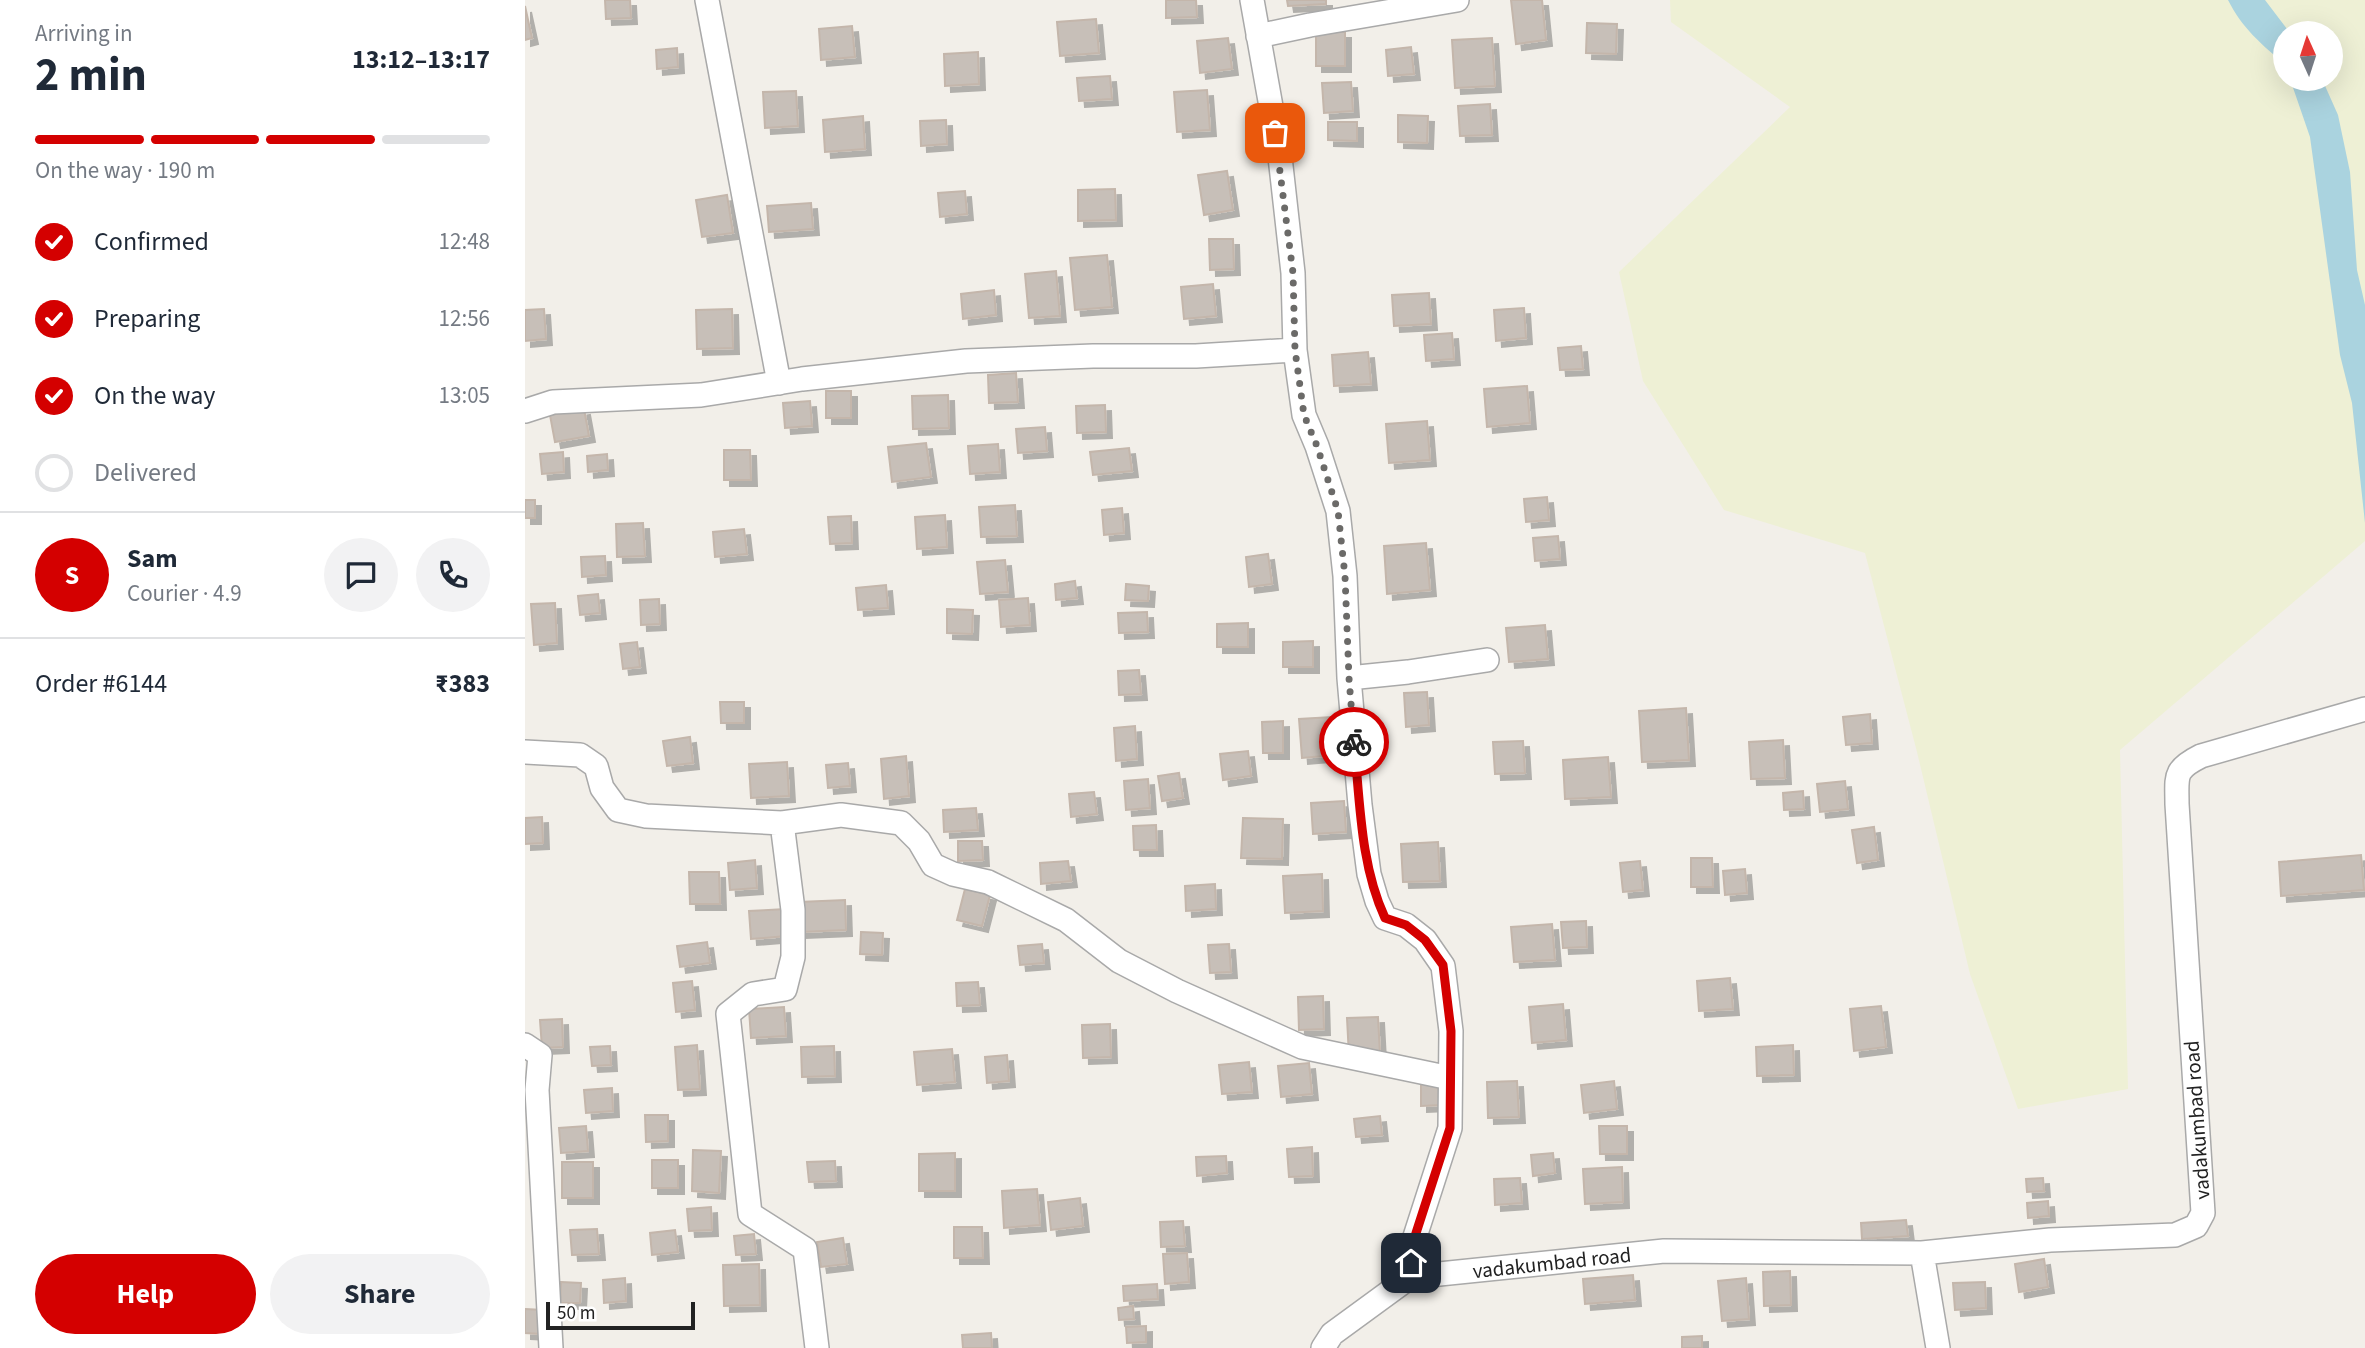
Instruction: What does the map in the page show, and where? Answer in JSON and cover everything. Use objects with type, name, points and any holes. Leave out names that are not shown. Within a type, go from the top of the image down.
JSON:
[{"type":"street","points":[[707,0],[779,383]]},
{"type":"street","points":[[1252,0],[1280,157],[1293,273],[1295,350],[1304,415],[1338,511],[1345,576],[1349,678],[1369,874],[1385,918],[1406,925],[1425,940],[1443,965],[1451,1031],[1450,1128],[1411,1249],[1410,1277],[1332,1334],[1323,1348]]},
{"type":"street","points":[[1258,36],[1457,0]]},
{"type":"street","points":[[525,411],[553,402],[701,395],[966,360],[1196,356],[1295,350]]},
{"type":"street","points":[[1349,678],[1487,660]]},
{"type":"street","name":"vadakumbad road","points":[[1410,1277],[1664,1251],[1922,1253],[2050,1240],[2175,1235],[2196,1226],[2203,1213],[2177,776],[2184,764],[2201,757],[2365,709]]},
{"type":"street","points":[[525,752],[580,755],[596,766],[602,788],[618,810],[646,816],[782,822],[841,815],[901,823],[919,841],[933,865],[953,874],[988,882],[1066,920],[1119,961],[1177,991],[1302,1048],[1450,1077]]},
{"type":"street","points":[[782,822],[793,910],[793,957],[785,989],[753,994],[728,1014],[750,1214],[805,1249],[817,1348]]},
{"type":"street","points":[[525,1045],[540,1055],[537,1090],[551,1348]]},
{"type":"street","points":[[1922,1253],[1938,1348]]},
{"type":"green space","points":[[1670,0],[2365,0],[2365,541],[2120,750],[2128,1089],[2018,1109],[1970,974],[1917,752],[1865,553],[1724,510],[1643,381],[1619,272],[1790,107],[1671,22]]},
{"type":"water","points":[[2228,0],[2265,0],[2281,21],[2273,21],[2273,54],[2246,28]]},
{"type":"water","points":[[2294,91],[2327,91],[2338,115],[2350,172],[2357,270],[2365,305],[2365,523],[2352,403],[2340,355],[2310,137]]},
{"type":"building","points":[[605,0],[630,0],[631,18],[606,19]]},
{"type":"building","points":[[1166,0],[1196,0],[1197,17],[1166,18]]},
{"type":"building","points":[[1287,0],[1326,0],[1326,4],[1288,6]]},
{"type":"building","points":[[1511,0],[1542,0],[1546,40],[1516,44]]},
{"type":"building","points":[[525,6],[532,38],[525,40]]},
{"type":"building","points":[[1096,19],[1099,53],[1060,56],[1057,22]]},
{"type":"building","points":[[1587,23],[1617,24],[1616,54],[1586,53]]},
{"type":"building","points":[[852,26],[855,57],[821,60],[819,29]]},
{"type":"building","points":[[1316,32],[1345,32],[1345,66],[1316,66]]},
{"type":"building","points":[[1228,38],[1232,69],[1200,73],[1197,41]]},
{"type":"building","points":[[1492,38],[1495,86],[1455,88],[1452,40]]},
{"type":"building","points":[[1411,47],[1414,74],[1388,76],[1386,50]]},
{"type":"building","points":[[677,48],[678,67],[657,69],[656,50]]},
{"type":"building","points":[[978,52],[979,84],[945,86],[944,54]]},
{"type":"building","points":[[1110,76],[1112,99],[1079,101],[1077,78]]},
{"type":"building","points":[[1351,82],[1353,111],[1324,113],[1322,83]]},
{"type":"building","points":[[1207,90],[1210,130],[1177,132],[1174,92]]},
{"type":"building","points":[[796,91],[798,126],[765,128],[763,92]]},
{"type":"building","points":[[1490,104],[1492,135],[1460,136],[1458,106]]},
{"type":"building","points":[[1398,115],[1428,116],[1427,143],[1398,142]]},
{"type":"building","points":[[863,116],[865,149],[825,152],[823,120]]},
{"type":"building","points":[[946,120],[947,144],[921,146],[920,121]]},
{"type":"building","points":[[1328,122],[1357,122],[1357,141],[1328,140]]},
{"type":"building","points":[[1227,171],[1233,210],[1204,215],[1198,175]]},
{"type":"building","points":[[1115,189],[1116,220],[1078,221],[1078,190]]},
{"type":"building","points":[[965,191],[967,214],[940,217],[938,193]]},
{"type":"building","points":[[727,195],[733,233],[702,237],[696,200]]},
{"type":"building","points":[[811,203],[813,229],[769,232],[767,206]]},
{"type":"building","points":[[1209,239],[1233,239],[1234,269],[1210,270]]},
{"type":"building","points":[[1107,255],[1112,307],[1075,310],[1070,258]]},
{"type":"building","points":[[1056,271],[1060,316],[1029,318],[1025,274]]},
{"type":"building","points":[[1213,284],[1216,316],[1184,319],[1181,287]]},
{"type":"building","points":[[994,290],[996,315],[963,319],[961,294]]},
{"type":"building","points":[[1429,293],[1431,324],[1394,326],[1392,295]]},
{"type":"building","points":[[1524,308],[1526,338],[1496,341],[1494,310]]},
{"type":"building","points":[[544,309],[546,339],[525,341],[525,310]]},
{"type":"building","points":[[732,309],[733,348],[697,349],[696,310]]},
{"type":"building","points":[[1452,333],[1454,359],[1426,361],[1424,335]]},
{"type":"building","points":[[1581,346],[1583,369],[1560,370],[1558,348]]},
{"type":"building","points":[[1368,352],[1371,384],[1334,386],[1332,355]]},
{"type":"building","points":[[1016,373],[1018,402],[989,403],[988,375]]},
{"type":"building","points":[[1527,386],[1530,423],[1487,427],[1484,389]]},
{"type":"building","points":[[826,391],[851,391],[851,418],[826,418]]},
{"type":"building","points":[[948,395],[949,428],[913,429],[912,396]]},
{"type":"building","points":[[810,401],[812,426],[785,428],[783,403]]},
{"type":"building","points":[[1105,405],[1106,432],[1077,433],[1076,406]]},
{"type":"building","points":[[584,409],[589,436],[555,442],[550,415]]},
{"type":"building","points":[[1427,421],[1430,460],[1389,463],[1386,424]]},
{"type":"building","points":[[1045,427],[1047,451],[1018,453],[1016,429]]},
{"type":"building","points":[[926,443],[931,477],[892,482],[888,447]]},
{"type":"building","points":[[998,444],[1000,472],[970,474],[968,446]]},
{"type":"building","points":[[1129,448],[1132,471],[1093,475],[1090,452]]},
{"type":"building","points":[[724,450],[750,450],[751,480],[724,480]]},
{"type":"building","points":[[563,452],[564,472],[542,474],[540,454]]},
{"type":"building","points":[[607,454],[608,470],[588,472],[587,456]]},
{"type":"building","points":[[1547,497],[1549,520],[1526,522],[1524,499]]},
{"type":"building","points":[[525,500],[535,500],[535,518],[525,518]]},
{"type":"building","points":[[1015,505],[1017,536],[981,537],[979,507]]},
{"type":"building","points":[[1122,508],[1124,533],[1104,535],[1102,510]]},
{"type":"building","points":[[945,515],[947,547],[917,549],[915,517]]},
{"type":"building","points":[[851,516],[852,543],[830,544],[828,517]]},
{"type":"building","points":[[643,523],[645,556],[617,557],[616,524]]},
{"type":"building","points":[[744,529],[747,554],[715,557],[713,532]]},
{"type":"building","points":[[1558,536],[1560,559],[1535,561],[1533,538]]},
{"type":"building","points":[[1426,543],[1430,590],[1387,594],[1384,546]]},
{"type":"building","points":[[1268,554],[1272,584],[1249,587],[1246,557]]},
{"type":"building","points":[[605,556],[606,575],[582,577],[581,557]]},
{"type":"building","points":[[1005,560],[1008,592],[980,594],[977,562]]},
{"type":"building","points":[[1075,581],[1077,598],[1056,600],[1055,584]]},
{"type":"building","points":[[1126,584],[1149,586],[1148,601],[1125,600]]},
{"type":"building","points":[[886,585],[888,608],[858,610],[856,588]]},
{"type":"building","points":[[598,594],[600,613],[580,615],[578,596]]},
{"type":"building","points":[[1028,598],[1030,625],[1001,627],[999,600]]},
{"type":"building","points":[[659,599],[660,624],[641,625],[640,600]]},
{"type":"building","points":[[555,603],[557,643],[534,645],[531,604]]},
{"type":"building","points":[[947,609],[973,610],[972,634],[947,633]]},
{"type":"building","points":[[1147,612],[1148,632],[1119,633],[1118,613]]},
{"type":"building","points":[[1248,623],[1248,647],[1217,647],[1217,624]]},
{"type":"building","points":[[1545,625],[1548,659],[1509,662],[1506,628]]},
{"type":"building","points":[[1313,641],[1313,667],[1283,667],[1283,642]]},
{"type":"building","points":[[637,642],[640,667],[623,669],[620,644]]},
{"type":"building","points":[[1139,670],[1141,694],[1119,695],[1118,671]]},
{"type":"building","points":[[1427,692],[1429,725],[1406,727],[1404,693]]},
{"type":"building","points":[[720,702],[744,702],[744,723],[721,723]]},
{"type":"building","points":[[1686,708],[1689,760],[1642,762],[1639,711]]},
{"type":"building","points":[[1870,714],[1872,743],[1846,745],[1843,717]]},
{"type":"building","points":[[1332,717],[1335,755],[1302,758],[1299,719]]},
{"type":"building","points":[[1283,721],[1283,753],[1263,753],[1262,722]]},
{"type":"building","points":[[1135,726],[1137,759],[1116,761],[1114,728]]},
{"type":"building","points":[[690,737],[693,763],[667,766],[663,741]]},
{"type":"building","points":[[1783,740],[1785,778],[1751,779],[1749,742]]},
{"type":"building","points":[[1523,741],[1525,773],[1495,774],[1493,742]]},
{"type":"building","points":[[1248,751],[1251,776],[1223,780],[1220,754]]},
{"type":"building","points":[[906,756],[909,796],[884,799],[881,759]]},
{"type":"building","points":[[1608,757],[1611,797],[1565,799],[1563,760]]},
{"type":"building","points":[[787,762],[789,796],[751,798],[749,764]]},
{"type":"building","points":[[848,763],[850,786],[828,788],[826,765]]},
{"type":"building","points":[[1179,773],[1183,798],[1162,801],[1158,776]]},
{"type":"building","points":[[1148,779],[1150,808],[1126,810],[1124,781]]},
{"type":"building","points":[[1845,781],[1848,809],[1820,812],[1817,784]]},
{"type":"building","points":[[1803,791],[1804,809],[1784,810],[1783,793]]},
{"type":"building","points":[[1094,792],[1097,814],[1071,817],[1069,794]]},
{"type":"building","points":[[1344,801],[1346,832],[1313,834],[1311,803]]},
{"type":"building","points":[[976,808],[978,830],[944,832],[943,810]]},
{"type":"building","points":[[542,817],[543,843],[525,844],[525,818]]},
{"type":"building","points":[[1243,818],[1283,819],[1282,859],[1241,858]]},
{"type":"building","points":[[1156,825],[1157,850],[1134,850],[1133,826]]},
{"type":"building","points":[[1874,827],[1878,860],[1857,863],[1852,830]]},
{"type":"building","points":[[958,841],[982,841],[983,860],[958,861]]},
{"type":"building","points":[[1438,842],[1440,881],[1403,882],[1401,844]]},
{"type":"building","points":[[2361,855],[2364,890],[2281,896],[2279,862]]},
{"type":"building","points":[[1691,858],[1712,858],[1713,887],[1691,887]]},
{"type":"building","points":[[755,860],[757,888],[730,890],[728,863]]},
{"type":"building","points":[[1068,861],[1071,881],[1041,884],[1040,863]]},
{"type":"building","points":[[1640,861],[1643,890],[1623,892],[1620,863]]},
{"type":"building","points":[[1745,869],[1747,893],[1725,895],[1723,871]]},
{"type":"building","points":[[689,872],[719,872],[720,904],[690,904]]},
{"type":"building","points":[[1322,874],[1323,911],[1285,913],[1283,876]]},
{"type":"building","points":[[1215,884],[1216,909],[1186,911],[1185,886]]},
{"type":"building","points":[[965,889],[990,895],[982,926],[957,920]]},
{"type":"building","points":[[845,900],[846,930],[800,932],[799,902]]},
{"type":"building","points":[[785,909],[787,936],[751,939],[749,911]]},
{"type":"building","points":[[1586,921],[1587,947],[1563,948],[1561,922]]},
{"type":"building","points":[[1552,924],[1555,960],[1514,962],[1511,927]]},
{"type":"building","points":[[861,932],[883,933],[882,955],[860,954]]},
{"type":"building","points":[[707,942],[710,963],[680,967],[677,946]]},
{"type":"building","points":[[1042,944],[1044,963],[1020,965],[1018,946]]},
{"type":"building","points":[[1229,944],[1231,972],[1210,973],[1208,945]]},
{"type":"building","points":[[1730,978],[1733,1009],[1699,1011],[1697,981]]},
{"type":"building","points":[[692,981],[695,1010],[676,1012],[673,983]]},
{"type":"building","points":[[978,982],[980,1005],[957,1006],[956,983]]},
{"type":"building","points":[[1323,996],[1324,1029],[1299,1030],[1298,997]]},
{"type":"building","points":[[1563,1004],[1566,1040],[1532,1043],[1529,1007]]},
{"type":"building","points":[[1881,1006],[1886,1047],[1854,1051],[1850,1009]]},
{"type":"building","points":[[784,1007],[786,1036],[751,1038],[749,1009]]},
{"type":"building","points":[[1378,1017],[1380,1054],[1349,1056],[1347,1018]]},
{"type":"building","points":[[562,1019],[563,1047],[542,1048],[540,1020]]},
{"type":"building","points":[[1110,1024],[1111,1057],[1083,1058],[1082,1025]]},
{"type":"building","points":[[697,1045],[700,1089],[678,1090],[675,1047]]},
{"type":"building","points":[[1793,1045],[1794,1075],[1757,1076],[1756,1047]]},
{"type":"building","points":[[610,1046],[611,1065],[592,1066],[590,1047]]},
{"type":"building","points":[[834,1046],[835,1076],[802,1077],[801,1047]]},
{"type":"building","points":[[952,1049],[955,1082],[917,1085],[914,1052]]},
{"type":"building","points":[[1007,1055],[1009,1081],[987,1083],[985,1057]]},
{"type":"building","points":[[1249,1062],[1252,1092],[1222,1094],[1219,1065]]},
{"type":"building","points":[[1309,1063],[1312,1094],[1281,1097],[1278,1066]]},
{"type":"building","points":[[1421,1081],[1442,1081],[1442,1105],[1421,1106]]},
{"type":"building","points":[[1517,1081],[1519,1117],[1488,1118],[1487,1082]]},
{"type":"building","points":[[1614,1081],[1617,1109],[1584,1113],[1581,1085]]},
{"type":"building","points":[[612,1088],[613,1111],[586,1113],[584,1090]]},
{"type":"building","points":[[645,1115],[668,1115],[668,1141],[646,1142]]},
{"type":"building","points":[[1380,1116],[1382,1135],[1356,1137],[1354,1119]]},
{"type":"building","points":[[586,1126],[588,1151],[561,1153],[559,1128]]},
{"type":"building","points":[[1599,1126],[1627,1126],[1627,1154],[1600,1154]]},
{"type":"building","points":[[1312,1147],[1313,1176],[1289,1177],[1287,1149]]},
{"type":"building","points":[[693,1150],[721,1151],[719,1193],[692,1191]]},
{"type":"building","points":[[955,1153],[955,1191],[919,1191],[919,1154]]},
{"type":"building","points":[[1553,1153],[1555,1173],[1533,1176],[1531,1155]]},
{"type":"building","points":[[1226,1156],[1227,1173],[1197,1176],[1196,1157]]},
{"type":"building","points":[[652,1160],[678,1160],[678,1188],[652,1188]]},
{"type":"building","points":[[835,1161],[836,1181],[809,1182],[807,1162]]},
{"type":"building","points":[[562,1162],[593,1162],[593,1198],[562,1198]]},
{"type":"building","points":[[1622,1167],[1623,1202],[1585,1204],[1583,1169]]},
{"type":"building","points":[[1520,1178],[1522,1203],[1495,1205],[1494,1179]]},
{"type":"building","points":[[2043,1178],[2044,1191],[2027,1192],[2026,1179]]},
{"type":"building","points":[[1037,1189],[1040,1225],[1004,1228],[1002,1191]]},
{"type":"building","points":[[1080,1198],[1083,1226],[1051,1230],[1048,1202]]},
{"type":"building","points":[[2048,1201],[2049,1216],[2028,1218],[2027,1203]]},
{"type":"building","points":[[711,1207],[712,1230],[689,1231],[687,1209]]},
{"type":"building","points":[[1906,1220],[1908,1236],[1862,1239],[1861,1223]]},
{"type":"building","points":[[1183,1221],[1185,1246],[1161,1247],[1160,1222]]},
{"type":"building","points":[[954,1227],[982,1227],[983,1258],[954,1258]]},
{"type":"building","points":[[597,1229],[599,1254],[572,1255],[570,1230]]},
{"type":"building","points":[[675,1230],[678,1252],[652,1255],[650,1233]]},
{"type":"building","points":[[754,1234],[756,1254],[736,1255],[734,1236]]},
{"type":"building","points":[[843,1238],[847,1264],[821,1267],[817,1242]]},
{"type":"building","points":[[1187,1253],[1189,1282],[1165,1284],[1163,1254]]},
{"type":"building","points":[[2044,1259],[2048,1287],[2019,1292],[2015,1264]]},
{"type":"building","points":[[759,1264],[760,1305],[724,1306],[723,1265]]},
{"type":"building","points":[[1790,1271],[1791,1305],[1764,1306],[1763,1272]]},
{"type":"building","points":[[1633,1275],[1635,1300],[1585,1304],[1583,1279]]},
{"type":"building","points":[[625,1278],[626,1301],[604,1303],[603,1280]]},
{"type":"building","points":[[1746,1278],[1749,1319],[1722,1321],[1718,1281]]},
{"type":"building","points":[[561,1282],[581,1283],[580,1303],[560,1303]]},
{"type":"building","points":[[1985,1282],[1986,1308],[1955,1310],[1953,1283]]},
{"type":"building","points":[[1157,1284],[1158,1299],[1124,1301],[1123,1286]]},
{"type":"building","points":[[1133,1306],[1134,1319],[1119,1320],[1118,1308]]},
{"type":"building","points":[[525,1309],[543,1310],[542,1334],[525,1333]]},
{"type":"building","points":[[1146,1326],[1146,1342],[1127,1343],[1126,1327]]},
{"type":"building","points":[[991,1333],[992,1348],[963,1348],[962,1335]]},
{"type":"building","points":[[1702,1336],[1702,1348],[1682,1348],[1682,1337]]},
{"type":"way so far","points":[[1275,133],[1293,273],[1295,350],[1304,415],[1338,511],[1345,576],[1354,742]]},
{"type":"route","points":[[1354,742],[1369,874],[1377,901],[1385,918],[1406,925],[1425,940],[1443,965],[1451,1031],[1450,1128],[1411,1249],[1411,1263]]}]
